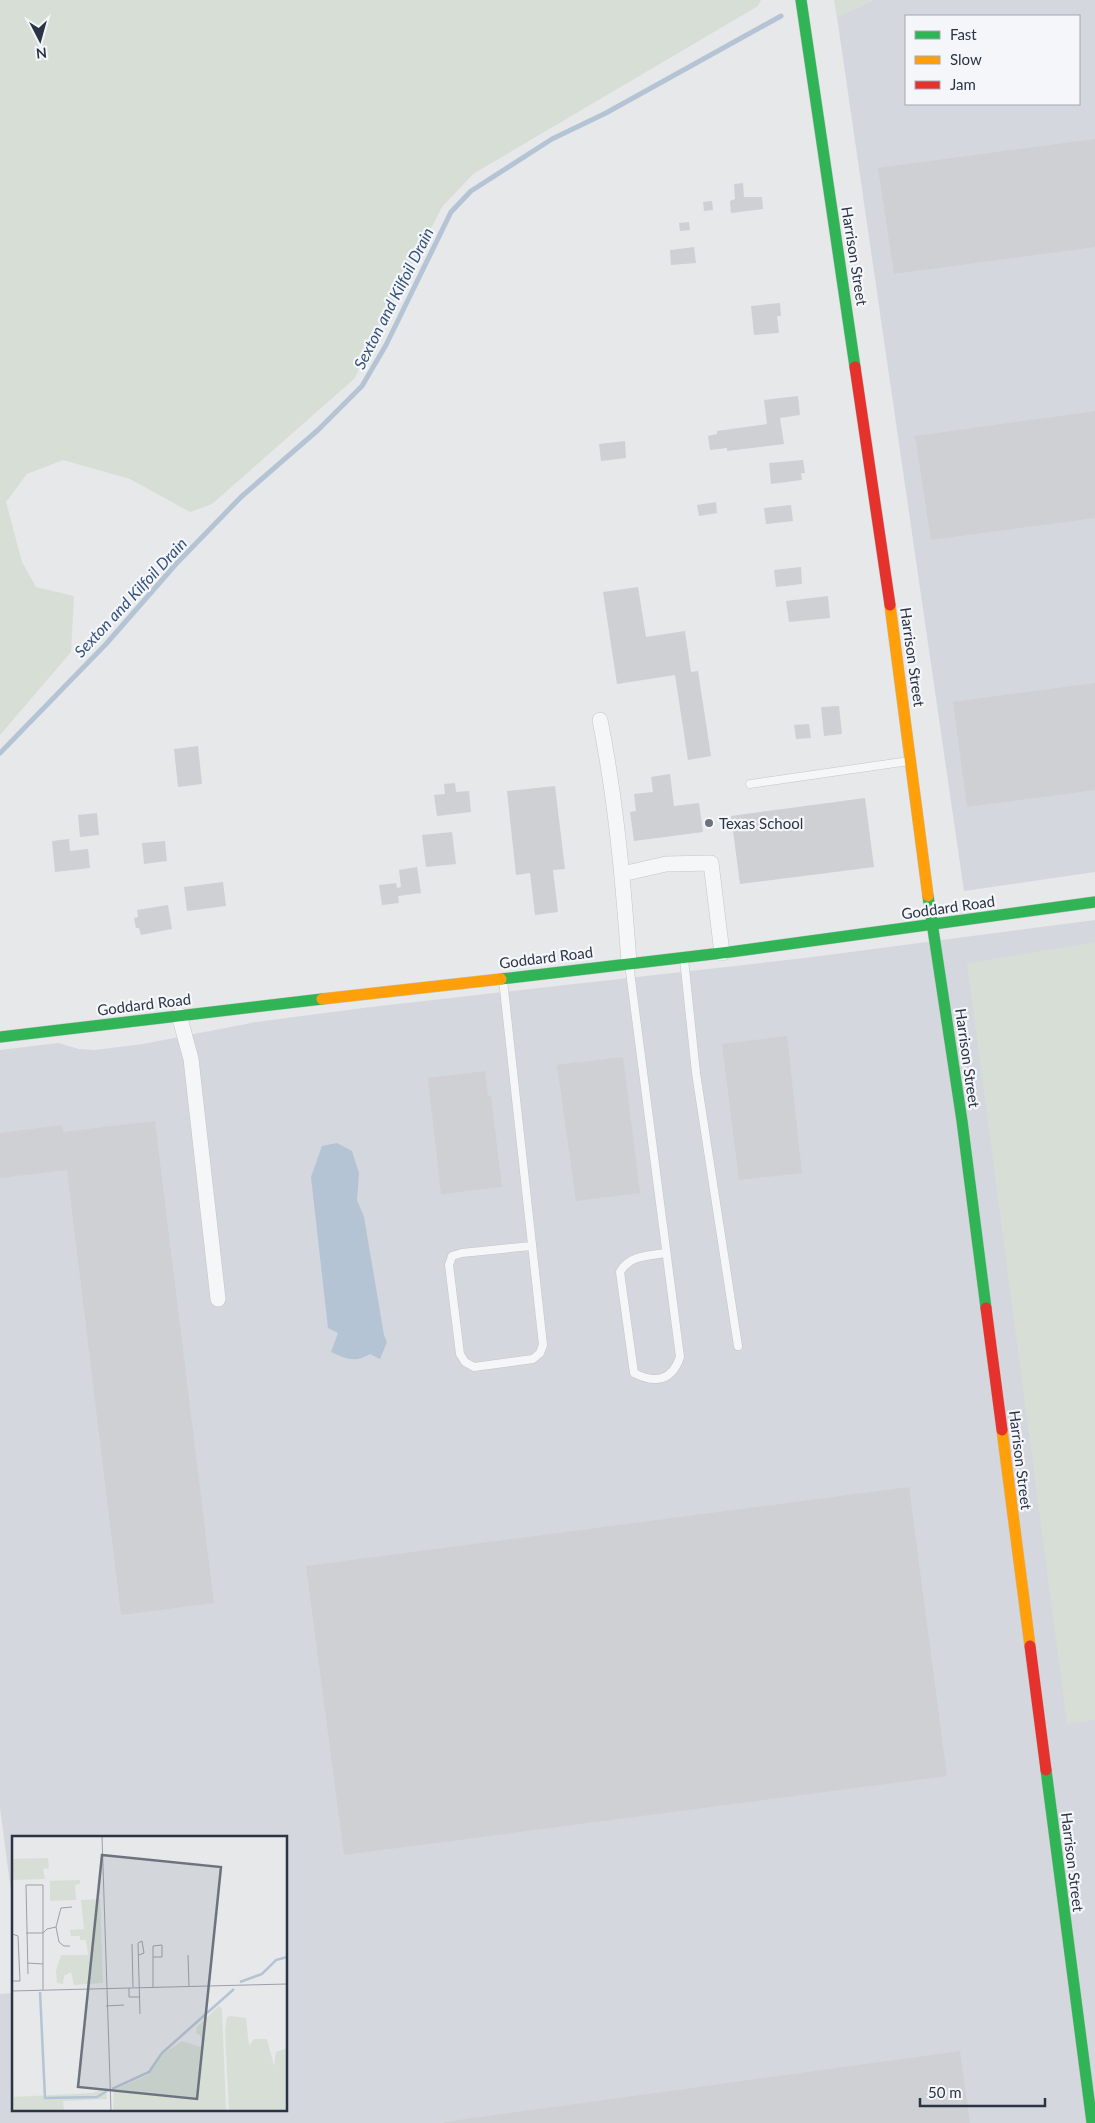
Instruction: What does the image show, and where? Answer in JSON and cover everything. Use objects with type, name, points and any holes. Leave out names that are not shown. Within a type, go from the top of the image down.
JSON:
[{"type":"street","name":"Harrison Street","points":[[801,0],[842,261],[962,1122],[1092,2123]]},
{"type":"street","points":[[600,720],[610,773],[622,874],[629,962]]},
{"type":"street","points":[[622,874],[666,864],[711,863],[722,952]]},
{"type":"street","name":"Goddard Road","points":[[0,1036],[722,952],[1095,902]]},
{"type":"street","points":[[179,1015],[191,1059],[218,1299]]},
{"type":"lane","points":[[750,784],[911,761]]},
{"type":"lane","points":[[684,956],[696,1073],[738,1346]]},
{"type":"lane","points":[[629,962],[646,1080],[680,1357],[676,1370],[667,1376],[648,1380],[634,1373],[620,1272],[625,1263],[635,1258],[666,1253]]},
{"type":"lane","points":[[503,977],[543,1345],[540,1353],[533,1359],[474,1366],[465,1362],[460,1354],[458,1344],[449,1265],[452,1256],[462,1253],[531,1246]]},
{"type":"shaded area","points":[[0,0],[761,0],[758,6],[473,174],[442,207],[354,379],[212,504],[190,512],[130,479],[63,460],[27,474],[6,502],[22,562],[36,587],[74,596],[71,652],[0,735]]},
{"type":"shaded area","points":[[834,0],[873,0],[837,17]]},
{"type":"shaded area","points":[[873,0],[1095,0],[1095,872],[964,891],[837,17]]},
{"type":"shaded area","points":[[1095,920],[1095,2123],[0,2123],[0,1994],[12,1993],[12,2110],[288,2110],[288,1836],[12,1836],[12,1899],[0,1808],[0,1050],[58,1043],[79,1049],[95,1050],[143,1044],[256,1022],[371,1007],[805,958]]},
{"type":"shaded area","points":[[1095,942],[1095,1720],[1067,1724],[967,963]]},
{"type":"water","points":[[337,1143],[352,1151],[359,1173],[357,1200],[364,1217],[384,1335],[387,1342],[380,1359],[370,1354],[365,1357],[351,1359],[331,1352],[338,1333],[328,1328],[311,1177],[322,1146]]},
{"type":"building","points":[[1095,139],[1095,247],[894,274],[878,168]]},
{"type":"building","points":[[743,183],[744,197],[762,197],[763,209],[731,213],[730,201],[735,199],[734,184]]},
{"type":"building","points":[[712,201],[713,210],[704,211],[703,202]]},
{"type":"building","points":[[689,222],[690,230],[680,231],[679,223]]},
{"type":"building","points":[[694,247],[696,263],[671,265],[670,250]]},
{"type":"building","points":[[780,303],[781,316],[777,316],[779,333],[754,335],[751,306]]},
{"type":"building","points":[[798,396],[800,415],[780,418],[784,444],[727,451],[727,448],[710,450],[708,436],[717,434],[717,431],[767,424],[764,400]]},
{"type":"building","points":[[1095,411],[1095,518],[931,540],[915,436]]},
{"type":"building","points":[[625,441],[626,458],[601,461],[599,444]]},
{"type":"building","points":[[803,460],[805,473],[801,473],[802,480],[771,484],[769,463]]},
{"type":"building","points":[[716,502],[717,513],[699,516],[697,505]]},
{"type":"building","points":[[791,505],[793,521],[766,524],[764,508]]},
{"type":"building","points":[[801,567],[802,584],[776,587],[774,570]]},
{"type":"building","points":[[638,587],[646,637],[685,631],[691,672],[698,671],[711,756],[688,760],[675,675],[617,684],[603,592]]},
{"type":"building","points":[[828,596],[830,618],[789,622],[786,601]]},
{"type":"building","points":[[1095,683],[1095,790],[967,807],[953,702]]},
{"type":"building","points":[[839,706],[842,734],[824,736],[821,707]]},
{"type":"building","points":[[809,724],[811,738],[796,739],[794,725]]},
{"type":"building","points":[[198,746],[202,784],[178,787],[174,749]]},
{"type":"building","points":[[670,774],[674,806],[699,803],[703,832],[634,841],[630,812],[636,811],[634,794],[653,792],[651,777]]},
{"type":"building","points":[[455,783],[456,792],[469,791],[471,812],[437,816],[434,795],[445,794],[444,784]]},
{"type":"building","points":[[555,786],[565,869],[553,870],[558,912],[535,915],[530,873],[516,875],[507,791]]},
{"type":"building","points":[[865,798],[874,867],[740,884],[731,816]]},
{"type":"building","points":[[97,813],[99,835],[80,837],[78,815]]},
{"type":"building","points":[[452,832],[456,864],[426,867],[422,835]]},
{"type":"building","points":[[69,839],[70,851],[88,849],[90,868],[55,872],[52,841]]},
{"type":"building","points":[[165,841],[167,861],[144,864],[142,843]]},
{"type":"building","points":[[417,867],[421,893],[398,896],[399,903],[382,905],[379,885],[396,883],[397,888],[401,887],[399,870]]},
{"type":"building","points":[[223,882],[226,906],[187,911],[184,887]]},
{"type":"building","points":[[168,905],[172,929],[141,935],[139,928],[136,928],[134,918],[138,917],[137,910]]},
{"type":"building","points":[[787,1036],[802,1173],[739,1180],[722,1044]]},
{"type":"building","points":[[623,1057],[640,1193],[576,1201],[557,1065]]},
{"type":"building","points":[[485,1071],[488,1096],[491,1096],[502,1187],[441,1194],[428,1078]]},
{"type":"building","points":[[155,1121],[214,1603],[121,1615],[67,1170],[0,1178],[0,1133],[62,1125],[63,1132]]},
{"type":"building","points":[[909,1487],[947,1776],[344,1855],[306,1566]]},
{"type":"building","points":[[960,2051],[970,2123],[444,2123],[444,2122]]},
{"type":"waterway","name":"Sexton and Kilfoil Drain","points":[[0,753],[106,644],[176,564],[241,497],[318,430],[362,386],[386,345],[451,212],[471,191],[552,139],[606,113],[781,16]]},
{"type":"traffic: fast","points":[[801,0],[855,367]]},
{"type":"traffic: fast","points":[[928,896],[962,1121],[986,1308]]},
{"type":"traffic: fast","points":[[501,979],[730,952],[1095,902]]},
{"type":"traffic: fast","points":[[0,1037],[322,999]]},
{"type":"traffic: fast","points":[[1046,1770],[1092,2123]]},
{"type":"traffic: slow","points":[[890,605],[928,896]]},
{"type":"traffic: slow","points":[[322,999],[501,979]]},
{"type":"traffic: slow","points":[[1002,1430],[1030,1646]]},
{"type":"traffic: jam","points":[[855,367],[890,605]]},
{"type":"traffic: jam","points":[[986,1308],[1002,1430]]},
{"type":"traffic: jam","points":[[1030,1646],[1046,1770]]},
{"type":"place","name":"Texas School","points":[[709,823]]}]
